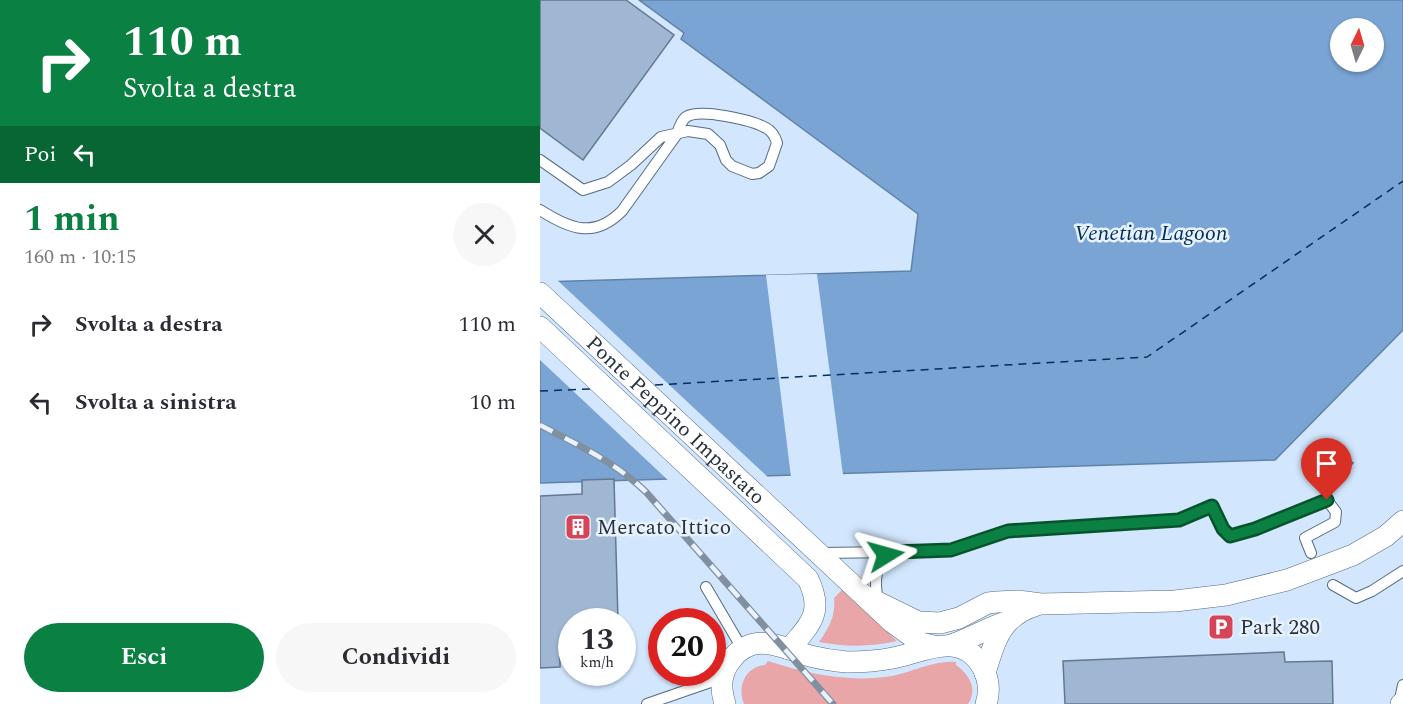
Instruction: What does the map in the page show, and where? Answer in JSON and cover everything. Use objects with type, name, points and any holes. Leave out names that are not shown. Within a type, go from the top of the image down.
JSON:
[{"type":"street","name":"Ponte Peppino Impastato","points":[[540,293],[816,549],[872,598]]},
{"type":"street","name":"Ponte Peppino Impastato","points":[[540,327],[794,563],[808,579],[815,594],[815,614],[789,649]]},
{"type":"street","points":[[872,598],[906,617],[929,623],[948,622],[988,603],[1175,601],[1255,590],[1353,555],[1386,536],[1403,521]]},
{"type":"street","points":[[872,598],[902,630],[921,643],[961,648],[974,656],[985,673],[988,685],[986,704]]},
{"type":"street","points":[[726,669],[743,650],[755,644],[764,643],[773,643],[813,657],[846,662],[893,658],[973,638],[994,625],[1006,622],[1022,610],[1041,604]]},
{"type":"street","points":[[985,673],[996,640],[1006,622]]},
{"type":"street","points":[[722,686],[725,704]]},
{"type":"lane","points":[[540,160],[583,190],[608,182],[662,137],[677,134],[688,131],[708,134],[720,145],[726,160],[732,166],[752,174],[759,173],[769,166],[777,143],[772,132],[766,128],[738,119],[708,114],[686,117],[677,134],[622,211],[613,220],[594,229],[579,229],[540,210]]},
{"type":"lane","points":[[816,549],[895,552],[951,550],[1008,531],[1179,520],[1212,506],[1223,529],[1230,536],[1255,529],[1327,500],[1336,512],[1335,522],[1305,538],[1311,553]]},
{"type":"lane","points":[[872,598],[878,568],[886,555],[895,552]]},
{"type":"lane","points":[[1333,585],[1356,598],[1372,591],[1403,571]]},
{"type":"lane","points":[[706,587],[743,650]]},
{"type":"lane","points":[[1401,704],[1403,685]]},
{"type":"lane","points":[[648,704],[699,686]]},
{"type":"shaded area","points":[[842,590],[897,641],[858,646],[819,642],[831,621],[834,598]]},
{"type":"shaded area","points":[[768,661],[798,670],[845,678],[892,676],[932,664],[956,662],[971,682],[972,693],[968,704],[744,704],[742,685],[744,679],[752,670],[765,665]]},
{"type":"water","name":"Venetian Lagoon","points":[[639,0],[1403,0],[1403,330],[1275,460],[540,483],[540,282],[911,271],[918,214],[681,39],[684,33]]},
{"type":"pier","points":[[817,274],[843,475],[791,477],[766,275]]},
{"type":"pier","points":[[540,278],[555,278],[771,480],[671,483],[540,360]]},
{"type":"building","points":[[540,0],[626,0],[674,35],[583,160],[540,128]]},
{"type":"building","points":[[1340,451],[1353,463],[1335,481],[1322,469]]},
{"type":"building","points":[[614,479],[618,608],[558,608],[558,667],[540,668],[540,496],[582,494],[582,480]]},
{"type":"building","points":[[1284,652],[1285,662],[1332,661],[1333,704],[1065,704],[1063,661]]},
{"type":"ferry route","points":[[655,385],[1147,357],[1403,181]]},
{"type":"ferry route","points":[[540,391],[590,389]]},
{"type":"railway","points":[[540,425],[609,463],[646,492],[833,704]]},
{"type":"place","name":"Mercato Ittico","points":[[578,527]]},
{"type":"place","name":"Park 280","points":[[1221,627]]},
{"type":"route","points":[[886,555],[895,552],[951,550],[1008,531],[1179,520],[1212,506],[1223,529],[1230,536],[1255,529],[1327,500]]}]
